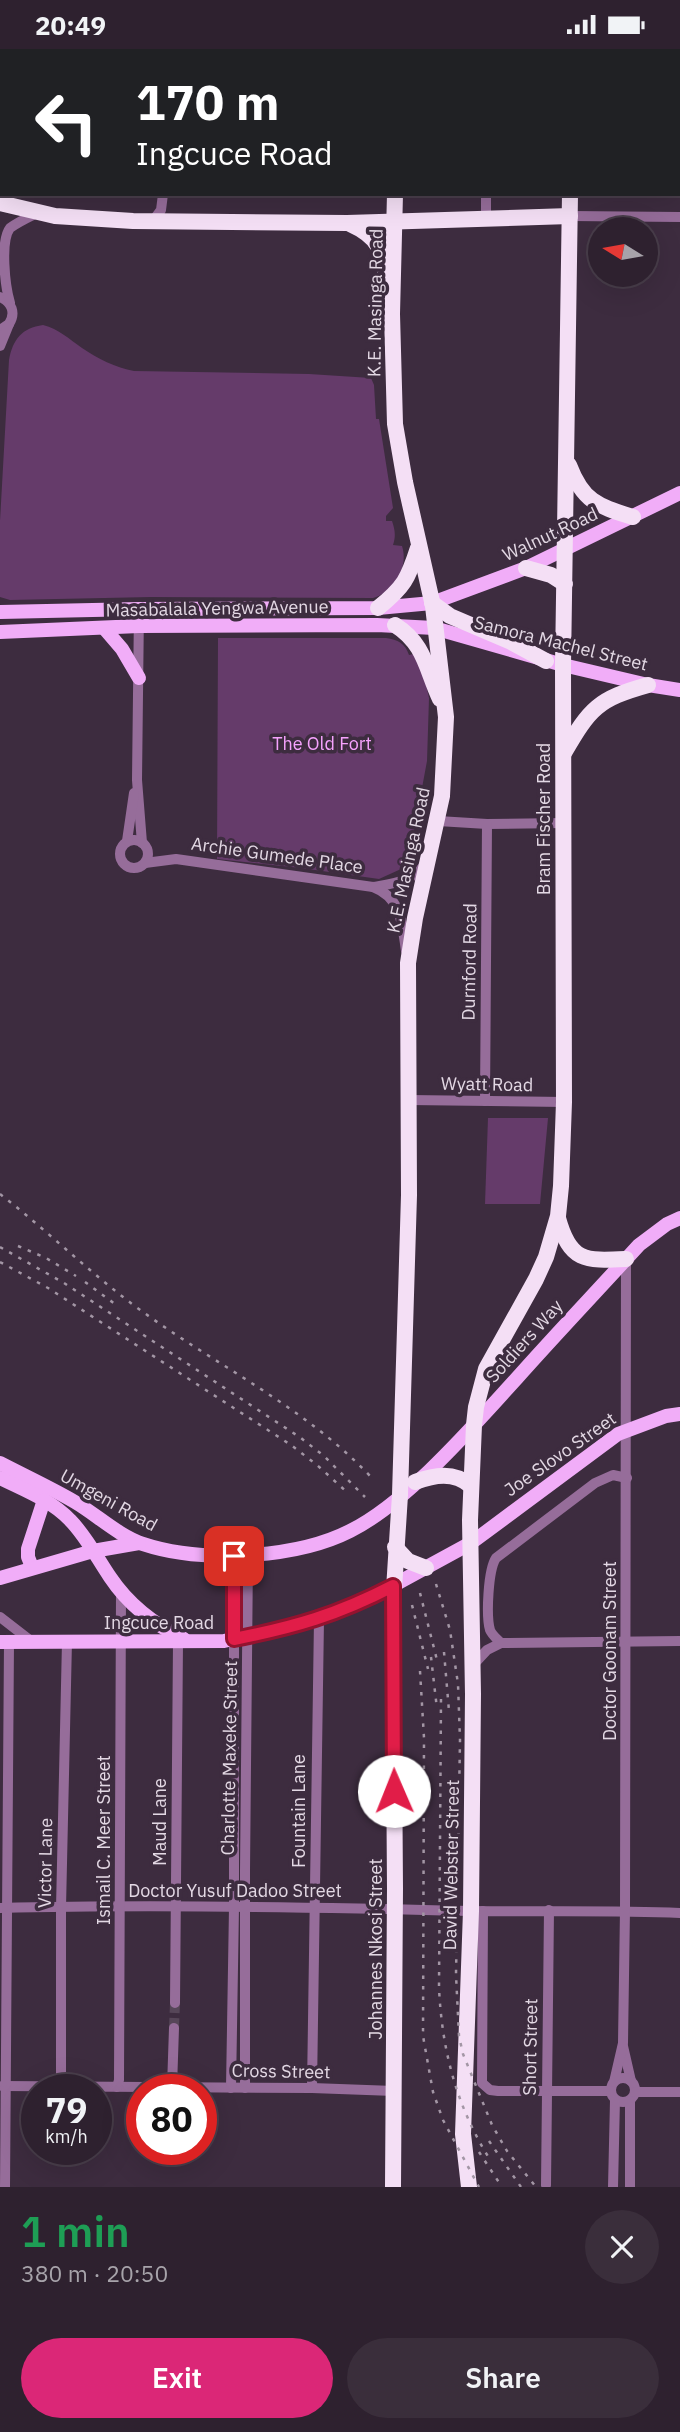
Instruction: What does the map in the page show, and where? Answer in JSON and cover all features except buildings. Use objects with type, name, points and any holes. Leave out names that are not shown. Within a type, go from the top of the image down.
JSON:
[{"type":"highway","name":"K.E. Masinga Road","points":[[396,196],[392,313],[395,424],[398,451],[432,603],[446,711],[444,769],[438,821],[415,918],[408,963],[409,1195],[400,1495]]},
{"type":"highway","name":"Bram Fischer Road","points":[[471,1486],[476,1407],[486,1369],[540,1271],[558,1216],[564,1102],[562,755],[570,196]]},
{"type":"highway","points":[[0,203],[72,218],[153,222],[347,223],[570,216]]},
{"type":"highway","points":[[347,223],[363,230],[376,242],[384,266],[392,313]]},
{"type":"highway","points":[[565,456],[578,487],[590,500],[633,517]]},
{"type":"highway","points":[[378,608],[403,585],[419,546]]},
{"type":"highway","points":[[526,568],[551,575],[565,584]]},
{"type":"highway","points":[[432,603],[450,616],[505,639],[546,661]]},
{"type":"highway","points":[[395,625],[410,635],[418,646],[446,711]]},
{"type":"highway","points":[[562,755],[583,721],[598,705],[622,693],[648,685]]},
{"type":"highway","points":[[558,1216],[566,1242],[581,1258],[596,1261],[626,1259]]},
{"type":"highway","points":[[415,1482],[444,1475],[464,1480],[471,1486],[471,1543]]},
{"type":"highway","points":[[400,1495],[395,1547],[408,1561],[426,1568]]},
{"type":"highway","name":"David Webster Street","points":[[469,2187],[463,2134],[472,1911],[471,1543]]},
{"type":"highway","name":"Johannes Nkosi Street","points":[[393,2187],[402,1908],[393,1586],[395,1547]]},
{"type":"main road","name":"Walnut Road","points":[[432,603],[526,568],[680,493]]},
{"type":"main road","name":"Masabalala Yengwa Avenue","points":[[2,611],[378,608],[432,603]]},
{"type":"main road","name":"Masabalala Yengwa Avenue","points":[[0,632],[139,626],[395,625],[434,628]]},
{"type":"main road","points":[[104,628],[122,649],[139,678]]},
{"type":"main road","name":"Samora Machel Street","points":[[434,628],[546,661],[680,690]]},
{"type":"main road","name":"Soldiers Way","points":[[400,1495],[474,1425],[626,1259],[654,1233],[680,1218]]},
{"type":"main road","name":"Joe Slovo Street","points":[[471,1543],[598,1448],[628,1430],[666,1416],[680,1414]]},
{"type":"main road","name":"Umgeni Road","points":[[0,1463],[75,1502],[139,1543],[174,1553],[241,1556],[295,1548],[337,1537],[373,1518],[400,1495]]},
{"type":"main road","name":"Umgeni Road","points":[[0,1478],[44,1500],[69,1519],[121,1591],[152,1620],[183,1642]]},
{"type":"main road","points":[[32,1567],[28,1549],[44,1500]]},
{"type":"main road","points":[[4,1573],[93,1551],[139,1543]]},
{"type":"main road","points":[[426,1568],[471,1543]]},
{"type":"main road","name":"Ingcuce Road","points":[[4,1642],[183,1642],[241,1638],[319,1619],[348,1608],[426,1568]]},
{"type":"street","points":[[153,222],[161,210],[163,196]]},
{"type":"street","points":[[486,196],[486,218]]},
{"type":"street","points":[[0,346],[4,327],[13,316],[5,300],[2,267],[4,237],[9,229],[38,212]]},
{"type":"street","points":[[570,216],[680,217]]},
{"type":"street","points":[[137,781],[127,841],[120,852],[122,862],[133,868],[145,863],[148,855],[144,845],[137,781],[139,609]]},
{"type":"street","points":[[438,821],[487,824],[564,823]]},
{"type":"street","name":"Durnford Road","points":[[485,1101],[487,824]]},
{"type":"street","points":[[127,841],[135,840],[144,845]]},
{"type":"street","name":"Archie Gumede Place","points":[[144,845],[176,859]]},
{"type":"street","name":"Archie Gumede Place","points":[[145,863],[176,859],[373,887],[404,882],[421,871],[429,860]]},
{"type":"street","name":"Archie Gumede Place","points":[[373,887],[388,895],[398,907],[408,963]]},
{"type":"street","name":"Wyatt Road","points":[[410,1100],[564,1102]]},
{"type":"street","name":"Doctor Goonam Street","points":[[623,2043],[628,1430],[626,1259]]},
{"type":"street","points":[[501,1643],[491,1630],[489,1620],[490,1572],[496,1558],[594,1483],[613,1475],[627,1478]]},
{"type":"street","name":"Charlotte Maxeke Street","points":[[241,1556],[239,1907],[245,1999],[245,2088]]},
{"type":"street","name":"Ismail C. Meer Street","points":[[117,2087],[121,1591]]},
{"type":"street","points":[[0,1617],[31,1641]]},
{"type":"street","name":"Fountain Lane","points":[[312,2088],[319,1619]]},
{"type":"street","name":"Victor Lane","points":[[61,2074],[61,1908],[67,1641]]},
{"type":"street","points":[[473,1665],[487,1650],[501,1643],[680,1641]]},
{"type":"street","points":[[4,1642],[5,2187]]},
{"type":"street","name":"Maud Lane","points":[[175,2003],[183,1642]]},
{"type":"street","name":"Charlotte Maxeke Street","points":[[231,2088],[239,1907]]},
{"type":"street","name":"Doctor Yusuf Dadoo Street","points":[[4,1908],[402,1908],[680,1913]]},
{"type":"street","name":"Short Street","points":[[546,2185],[549,1910]]},
{"type":"street","points":[[472,1911],[482,2083],[490,2090],[498,2091],[613,2091]]},
{"type":"street","points":[[233,1999],[245,1999]]},
{"type":"street","points":[[172,2074],[174,2028]]},
{"type":"street","points":[[612,2187],[613,2091],[623,2043]]},
{"type":"street","points":[[623,2043],[632,2091],[630,2187]]},
{"type":"street","points":[[613,2091],[621,2078],[632,2091],[680,2092]]},
{"type":"street","name":"Cross Street","points":[[3,2086],[21,2086]]},
{"type":"street","name":"Cross Street","points":[[112,2087],[126,2087]]},
{"type":"street","name":"Cross Street","points":[[217,2088],[394,2091]]},
{"type":"street","points":[[613,2091],[622,2103],[632,2091]]},
{"type":"street","points":[[613,2170],[630,2170]]},
{"type":"green space","points":[[43,325],[59,332],[100,359],[134,371],[309,374],[371,378],[393,508],[386,516],[386,521],[392,521],[395,533],[393,545],[402,546],[404,554],[398,578],[381,595],[373,598],[151,597],[10,600],[0,597],[0,521],[9,360],[16,340],[29,329]]},
{"type":"green space","name":"The Old Fort","points":[[218,638],[386,638],[400,643],[409,655],[419,653],[429,698],[427,761],[409,858],[401,869],[379,879],[217,859]]},
{"type":"green space","points":[[488,1118],[548,1118],[540,1204],[485,1204]]},
{"type":"tunnel","points":[[174,2028],[175,2003]]},
{"type":"railway","points":[[0,1194],[125,1298],[319,1430],[371,1477]]},
{"type":"railway","points":[[18,1246],[46,1258],[76,1276]]},
{"type":"railway","points":[[0,1247],[64,1283],[301,1438],[324,1456],[365,1497]]},
{"type":"railway","points":[[0,1262],[48,1288],[291,1445],[349,1494]]},
{"type":"railway","points":[[85,1282],[115,1304]]},
{"type":"railway","points":[[436,1584],[450,1630],[458,1684],[460,1740],[456,1975],[459,2036],[463,2054],[492,2125],[507,2151],[536,2187]]},
{"type":"railway","points":[[420,1593],[438,1664]]},
{"type":"railway","points":[[412,1605],[428,1669]]},
{"type":"railway","points":[[444,1652],[449,1711]]},
{"type":"railway","points":[[431,1657],[437,1709]]},
{"type":"railway","points":[[420,1671],[424,1738],[423,2036],[433,2092],[443,2120],[479,2187]]},
{"type":"railway","points":[[441,1699],[439,1988],[443,2033],[459,2097],[489,2158]]},
{"type":"railway","points":[[489,2141],[521,2187]]},
{"type":"railway","points":[[479,2152],[502,2187]]},
{"type":"route","points":[[234,1556],[234,1639],[319,1619],[393,1586],[394,1791]]}]
